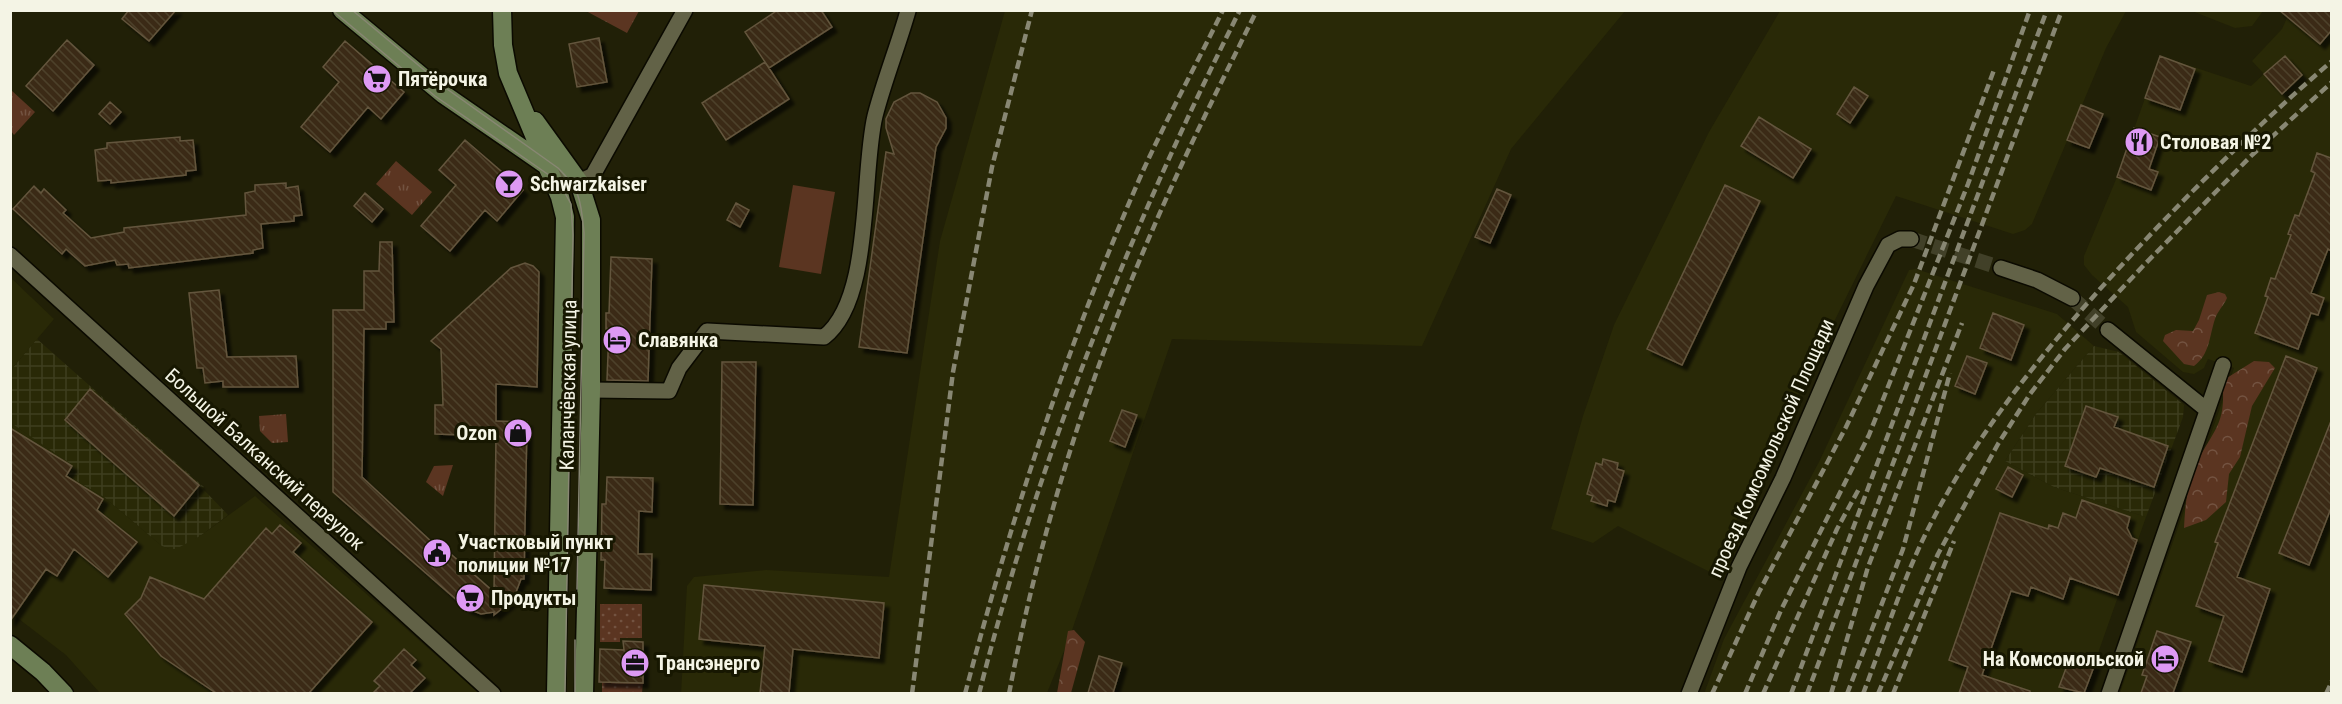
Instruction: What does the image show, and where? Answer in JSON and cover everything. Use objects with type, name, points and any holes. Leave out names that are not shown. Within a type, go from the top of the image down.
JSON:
[{"type":"main road","points":[[342,10],[443,94],[547,165]]},
{"type":"main road","points":[[502,10],[507,64],[518,100]]},
{"type":"main road","name":"Каланчёвская улица","points":[[518,100],[560,197],[565,217],[556,693]]},
{"type":"main road","name":"Каланчёвская улица","points":[[518,100],[579,182],[591,220],[591,390],[584,693]]},
{"type":"main road","points":[[10,645],[44,672],[64,693]]},
{"type":"street","points":[[547,165],[572,181],[579,182],[593,175],[686,10]]},
{"type":"street","points":[[591,390],[669,391],[679,368],[707,331],[824,337],[835,329],[853,291],[875,117],[908,11]]},
{"type":"street","name":"проезд Комсомольской Площади","points":[[1689,693],[1738,567],[1783,478],[1866,286],[1888,245],[1900,239],[1911,239]]},
{"type":"street","name":"Большой Балканский переулок","points":[[10,255],[493,693]]},
{"type":"street","points":[[2001,268],[2037,280],[2072,298]]},
{"type":"street","points":[[2108,330],[2207,410]]},
{"type":"street","points":[[2109,693],[2223,365]]},
{"type":"shaded area","points":[[1005,11],[1625,11],[1511,149],[1422,346],[1172,339],[1070,636],[1047,693],[681,694],[687,586],[694,577],[766,570],[889,577],[940,241]]},
{"type":"shaded area","points":[[1780,11],[2126,11],[2106,48],[2032,224],[2025,230],[2013,234],[1896,196],[1726,541],[1714,574],[1618,526],[1593,543],[1551,529],[1583,416],[1614,325],[1709,132]]},
{"type":"shaded area","points":[[2192,11],[2263,11],[2252,26],[2235,28]]},
{"type":"shaded area","points":[[2290,11],[2331,11],[2331,693],[2120,693],[2234,368],[2208,359],[2204,368],[2194,374],[2183,372],[2136,332],[2128,307],[2092,275],[2084,265],[2084,256],[2117,177],[2160,56],[2251,86],[2264,74],[2252,61],[2282,29]]},
{"type":"shaded area","points":[[1916,269],[2057,314],[2094,346],[2036,414],[2005,461],[2054,487],[2146,517],[2084,693],[1704,694],[1724,639],[1819,462],[1909,270]]},
{"type":"shaded area","points":[[11,278],[54,319],[11,370]]},
{"type":"shaded area","points":[[37,339],[204,487],[203,489],[228,515],[200,536],[176,549],[169,549],[162,546],[104,497],[68,476],[74,466],[11,423],[11,370]]},
{"type":"shaded area","points":[[2094,346],[2119,352],[2184,405],[2183,417],[2146,517],[2054,487],[2005,461],[2036,414]]},
{"type":"shaded area","points":[[11,423],[75,466],[69,476],[104,497],[162,546],[169,549],[200,536],[255,496],[479,693],[100,693],[66,655],[15,616],[11,621]]},
{"type":"green space","points":[[586,11],[639,11],[627,33]]},
{"type":"green space","points":[[11,90],[35,112],[14,135],[11,131]]},
{"type":"green space","points":[[396,161],[432,192],[412,215],[376,184]]},
{"type":"green space","points":[[793,185],[835,192],[821,274],[779,267]]},
{"type":"green space","points":[[2219,292],[2225,294],[2227,298],[2216,316],[2206,351],[2194,366],[2184,364],[2163,341],[2165,335],[2176,330],[2193,331],[2207,295]]},
{"type":"green space","points":[[2254,361],[2269,362],[2275,368],[2252,406],[2240,457],[2229,474],[2226,502],[2206,520],[2184,528],[2186,500],[2191,480],[2222,410],[2222,381]]},
{"type":"green space","points":[[286,414],[288,442],[272,443],[260,431],[259,416]]},
{"type":"green space","points":[[453,465],[443,496],[426,482],[434,466]]},
{"type":"green space","points":[[600,604],[642,604],[642,638],[620,638],[620,642],[600,642]]},
{"type":"green space","points":[[1074,630],[1085,642],[1071,693],[1057,693],[1068,631]]},
{"type":"green space","points":[[602,682],[643,683],[642,693],[602,694]]},
{"type":"building","points":[[129,10],[176,10],[149,41],[122,19]]},
{"type":"building","points":[[778,10],[821,10],[832,27],[769,68],[745,32]]},
{"type":"building","points":[[2279,10],[2331,10],[2331,31],[2320,44]]},
{"type":"building","points":[[599,38],[607,82],[577,87],[569,44]]},
{"type":"building","points":[[67,40],[94,65],[53,111],[26,86]]},
{"type":"building","points":[[345,41],[404,92],[381,119],[368,107],[330,152],[301,127],[339,82],[323,67]]},
{"type":"building","points":[[2160,56],[2195,69],[2180,110],[2145,98]]},
{"type":"building","points":[[2285,56],[2302,75],[2282,94],[2264,74]]},
{"type":"building","points":[[765,62],[789,99],[726,140],[702,103]]},
{"type":"building","points":[[1854,87],[1868,96],[1850,123],[1837,114]]},
{"type":"building","points":[[911,93],[920,93],[937,102],[946,118],[946,128],[936,147],[907,353],[859,347],[886,152],[894,154],[886,128],[886,119],[894,102]]},
{"type":"building","points":[[110,102],[121,112],[110,124],[99,114]]},
{"type":"building","points":[[2081,105],[2103,114],[2089,148],[2067,140]]},
{"type":"building","points":[[1759,117],[1811,149],[1793,178],[1741,146]]},
{"type":"building","points":[[2134,128],[2160,137],[2149,169],[2158,172],[2151,190],[2117,177]]},
{"type":"building","points":[[180,137],[180,141],[193,140],[196,170],[186,171],[186,175],[111,183],[111,180],[98,181],[95,150],[107,148],[107,143]]},
{"type":"building","points":[[465,140],[523,190],[497,221],[485,210],[450,251],[421,226],[456,185],[439,170]]},
{"type":"building","points":[[2317,153],[2331,158],[2331,251],[2328,249],[2311,293],[2324,298],[2318,315],[2311,313],[2298,349],[2255,333],[2268,297],[2265,296],[2271,278],[2275,279],[2291,235],[2288,234],[2295,215],[2299,216],[2315,173],[2311,171]]},
{"type":"building","points":[[286,183],[286,188],[298,186],[302,215],[294,216],[294,221],[261,224],[263,248],[253,250],[253,253],[129,268],[128,264],[117,265],[115,260],[85,266],[66,249],[62,254],[13,209],[34,186],[41,193],[44,189],[66,210],[63,213],[91,238],[124,232],[124,228],[246,215],[245,193],[255,191],[255,185]]},
{"type":"building","points":[[1725,185],[1760,201],[1682,365],[1647,349]]},
{"type":"building","points":[[1497,189],[1511,195],[1490,243],[1475,237]]},
{"type":"building","points":[[365,193],[383,209],[372,222],[354,206]]},
{"type":"building","points":[[736,203],[749,210],[740,227],[727,220]]},
{"type":"building","points":[[380,242],[392,242],[394,322],[386,322],[386,329],[364,329],[362,477],[435,545],[437,542],[494,592],[496,436],[435,434],[435,405],[443,405],[441,349],[431,341],[511,268],[525,263],[533,266],[539,272],[537,387],[496,384],[496,421],[527,422],[524,579],[521,579],[513,600],[494,615],[494,612],[481,614],[466,608],[333,492],[333,310],[364,310],[364,271],[379,271]]},
{"type":"building","points":[[611,257],[652,259],[648,381],[607,380],[609,329],[606,329],[606,313],[609,313]]},
{"type":"building","points":[[219,290],[227,357],[296,356],[298,387],[223,387],[223,381],[205,383],[203,368],[197,368],[189,293]]},
{"type":"building","points":[[1993,313],[2024,325],[2011,360],[1980,348]]},
{"type":"building","points":[[1967,356],[1987,363],[1975,394],[1955,386]]},
{"type":"building","points":[[2286,356],[2317,368],[2237,577],[2270,589],[2242,672],[2209,661],[2224,616],[2196,606],[2218,543],[2215,542]]},
{"type":"building","points":[[722,362],[756,362],[753,505],[720,504]]},
{"type":"building","points":[[90,389],[199,485],[174,516],[65,420]]},
{"type":"building","points":[[2086,406],[2118,417],[2114,427],[2168,446],[2154,487],[2100,468],[2096,477],[2065,466]]},
{"type":"building","points":[[1122,410],[1137,415],[1125,447],[1110,441]]},
{"type":"building","points":[[2331,421],[2331,508],[2309,565],[2279,553]]},
{"type":"building","points":[[10,428],[72,466],[66,476],[103,499],[97,510],[137,542],[108,577],[74,549],[57,576],[46,569],[10,621]]},
{"type":"building","points":[[1603,459],[1618,463],[1617,469],[1624,471],[1615,502],[1608,500],[1607,506],[1591,501],[1593,496],[1587,494],[1596,463],[1602,465]]},
{"type":"building","points":[[2008,467],[2023,475],[2012,497],[1996,489]]},
{"type":"building","points":[[607,477],[653,478],[652,512],[639,511],[638,554],[652,554],[651,590],[604,588],[605,560],[601,560],[602,504],[606,504]]},
{"type":"building","points":[[2082,500],[2130,517],[2127,528],[2132,538],[2137,540],[2118,595],[2070,578],[2063,599],[2031,587],[2028,596],[2011,591],[1982,675],[2030,691],[2030,693],[1959,693],[1968,667],[1949,660],[2000,513],[2048,529],[2049,525],[2058,528],[2063,513],[2076,518]]},
{"type":"building","points":[[280,525],[301,543],[293,552],[372,622],[309,693],[216,693],[161,656],[125,614],[141,598],[150,577],[204,599],[266,528],[272,534]]},
{"type":"building","points":[[704,585],[884,603],[879,658],[793,649],[789,693],[760,693],[765,646],[699,639]]},
{"type":"building","points":[[2157,631],[2191,642],[2173,693],[2141,693],[2147,676],[2142,675]]},
{"type":"building","points":[[623,641],[643,642],[643,683],[599,682],[600,649],[624,650]]},
{"type":"building","points":[[404,649],[416,660],[411,665],[425,678],[410,693],[373,693],[380,686],[374,681]]},
{"type":"building","points":[[2071,655],[2095,664],[2084,693],[2059,687]]},
{"type":"building","points":[[1099,656],[1122,663],[1113,693],[1088,693]]},
{"type":"tunnel","points":[[1911,239],[2001,268]]},
{"type":"tunnel","points":[[2072,298],[2108,330]]},
{"type":"tram line","points":[[332,10],[435,96],[559,182],[571,204],[573,235],[565,694]]},
{"type":"tram line","points":[[352,10],[447,89],[558,168],[576,190],[584,233],[577,589]]},
{"type":"tram line","points":[[575,640],[575,694]]},
{"type":"railway","points":[[912,694],[953,372],[992,167],[1032,10]]},
{"type":"railway","points":[[965,694],[1022,495],[1090,301],[1142,173],[1223,10]]},
{"type":"railway","points":[[979,694],[1030,518],[1091,345],[1161,176],[1240,10]]},
{"type":"railway","points":[[1009,694],[1035,575],[1051,517],[1068,458],[1107,343],[1164,203],[1257,10]]},
{"type":"railway","points":[[1745,694],[1781,610],[1869,435],[1968,184],[2030,10]]},
{"type":"railway","points":[[1791,694],[2047,10]]},
{"type":"railway","points":[[1807,694],[2062,10]]},
{"type":"railway","points":[[1863,694],[1902,590],[1928,529],[1971,454],[2020,384],[2075,318],[2157,228],[2254,131],[2332,61]]},
{"type":"railway","points":[[1712,694],[1759,592],[1846,427],[1914,284],[1994,70]]},
{"type":"railway","points":[[1878,694],[1938,554],[1998,444],[2030,394],[2065,349],[2144,265],[2252,155],[2332,82]]},
{"type":"railway","points":[[1831,694],[1868,567],[1962,323]]},
{"type":"railway","points":[[1847,694],[1903,549],[1950,373]]},
{"type":"railway","points":[[1763,694],[1837,529],[1860,487]]},
{"type":"railway","points":[[1893,694],[1954,541]]},
{"type":"railway","points":[[2326,694],[2332,681]]},
{"type":"place","name":"Пятёрочка","points":[[377,79]]},
{"type":"place","name":"Столовая №2","points":[[2139,142]]},
{"type":"place","name":"Schwarzkaiser","points":[[509,184]]},
{"type":"place","name":"Славянка","points":[[617,340]]},
{"type":"place","name":"Ozon","points":[[518,433]]},
{"type":"place","name":"Участковый пункт полиции №17","points":[[437,553]]},
{"type":"place","name":"Продукты","points":[[470,598]]},
{"type":"place","name":"На Комсомольской","points":[[2165,659]]},
{"type":"place","name":"Трансэнерго","points":[[635,663]]}]
